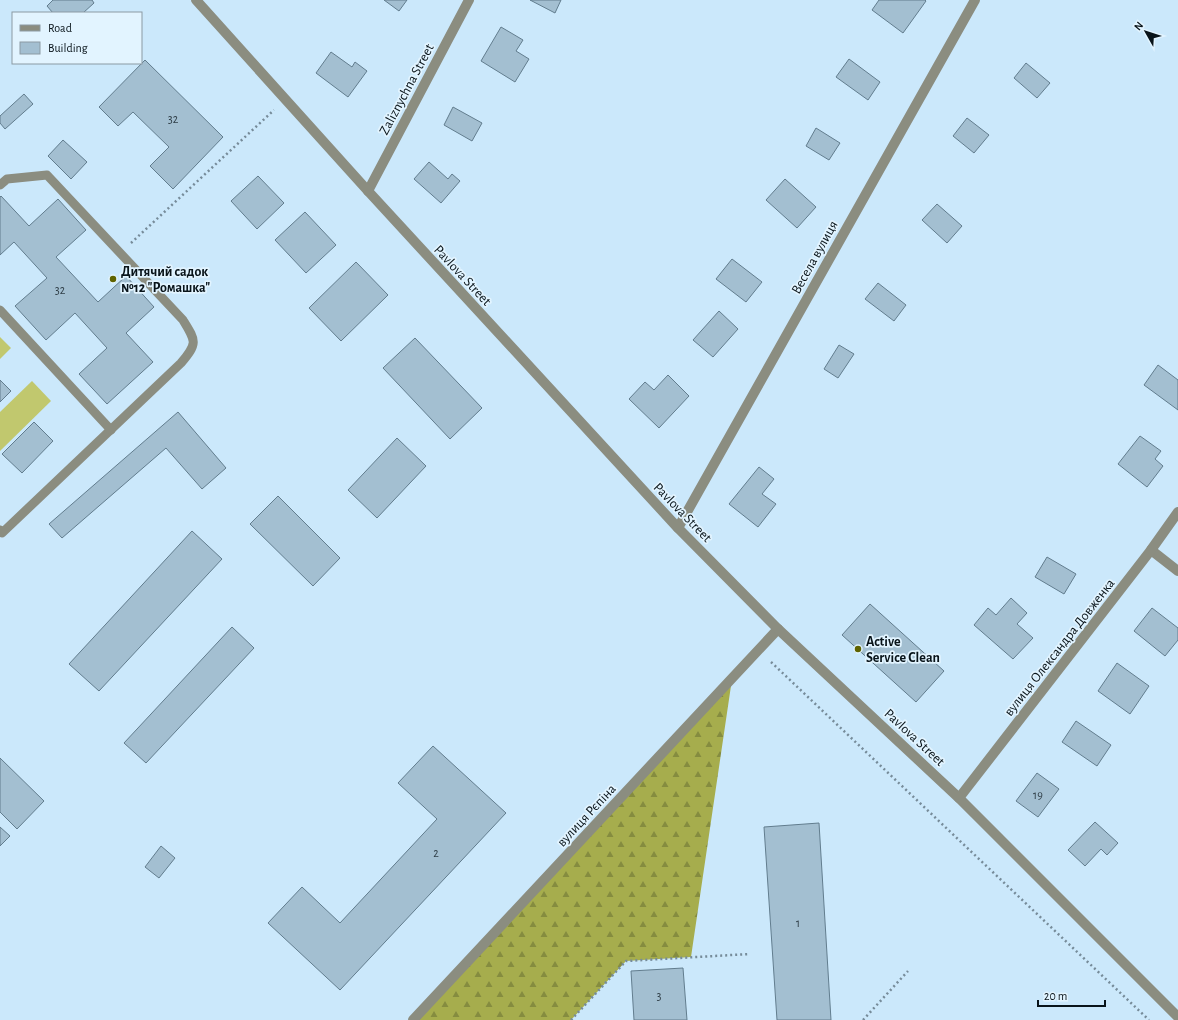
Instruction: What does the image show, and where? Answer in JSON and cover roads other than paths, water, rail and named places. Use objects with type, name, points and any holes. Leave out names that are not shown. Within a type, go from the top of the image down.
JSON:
[{"type":"street","name":"Pavlova Street","points":[[196,0],[368,192],[678,528],[778,629],[960,798],[1178,1017]]},
{"type":"street","name":"Zaliznychna Street","points":[[368,192],[469,0]]},
{"type":"street","name":"Весела вулиця","points":[[678,528],[975,0]]},
{"type":"street","name":"вулиця Олександра Довженка","points":[[960,798],[1151,550],[1178,512]]},
{"type":"street","points":[[1151,550],[1178,571]]},
{"type":"street","name":"вулиця Рєпіна","points":[[413,1020],[778,629]]},
{"type":"lane","points":[[0,185],[6,179],[47,175],[182,320],[193,338],[192,350],[181,363],[2,533],[0,530]]},
{"type":"lane","points":[[0,310],[111,430]]},
{"type":"place","name":"Дитячий садок №12 \"Ромашка\"","points":[[113,279]]},
{"type":"place","name":"Active Service Clean","points":[[858,649]]}]
